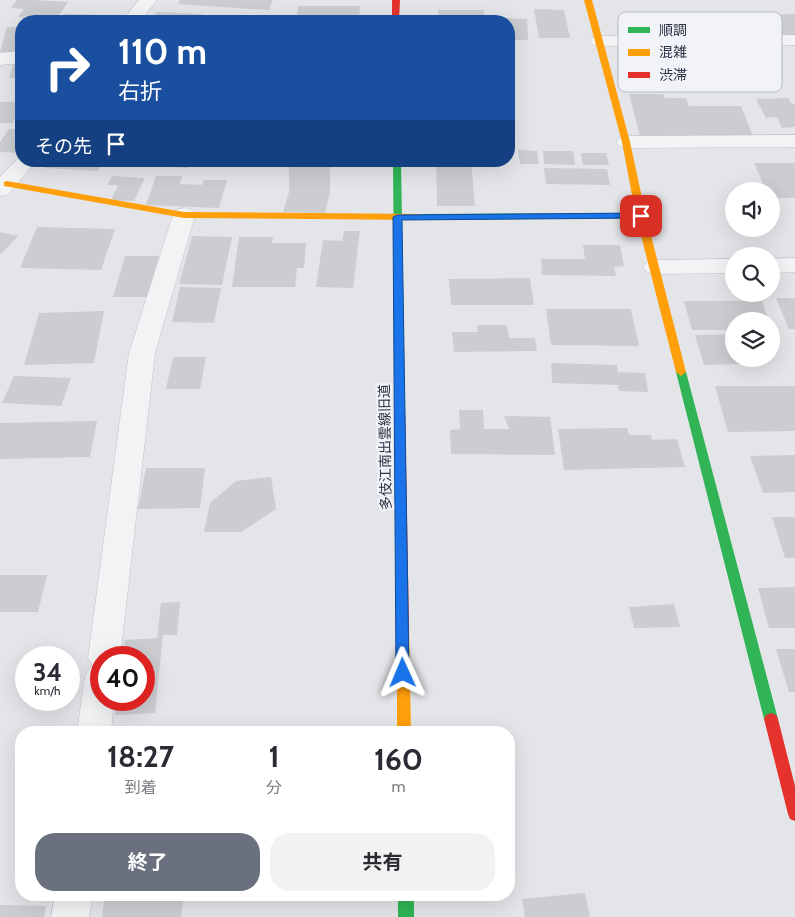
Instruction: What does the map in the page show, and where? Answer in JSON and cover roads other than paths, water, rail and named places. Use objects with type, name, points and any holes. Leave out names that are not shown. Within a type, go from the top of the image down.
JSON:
[{"type":"street","points":[[135,15],[148,0]]},
{"type":"street","points":[[396,0],[396,15]]},
{"type":"street","points":[[588,0],[626,142],[641,216],[795,814]]},
{"type":"street","points":[[782,40],[795,40]]},
{"type":"street","points":[[599,42],[618,42]]},
{"type":"street","points":[[0,59],[15,58]]},
{"type":"street","points":[[626,142],[795,140]]},
{"type":"street","points":[[3,187],[21,167]]},
{"type":"street","name":"多伎江南出雲線旧道","points":[[397,167],[404,726]]},
{"type":"street","points":[[3,187],[184,215],[397,217],[641,216]]},
{"type":"street","points":[[105,646],[142,353],[184,215]]},
{"type":"street","points":[[780,266],[795,265]]},
{"type":"street","points":[[655,267],[725,266]]},
{"type":"street","points":[[95,726],[97,711]]},
{"type":"street","points":[[70,917],[73,901]]},
{"type":"street","points":[[406,901],[406,917]]}]
